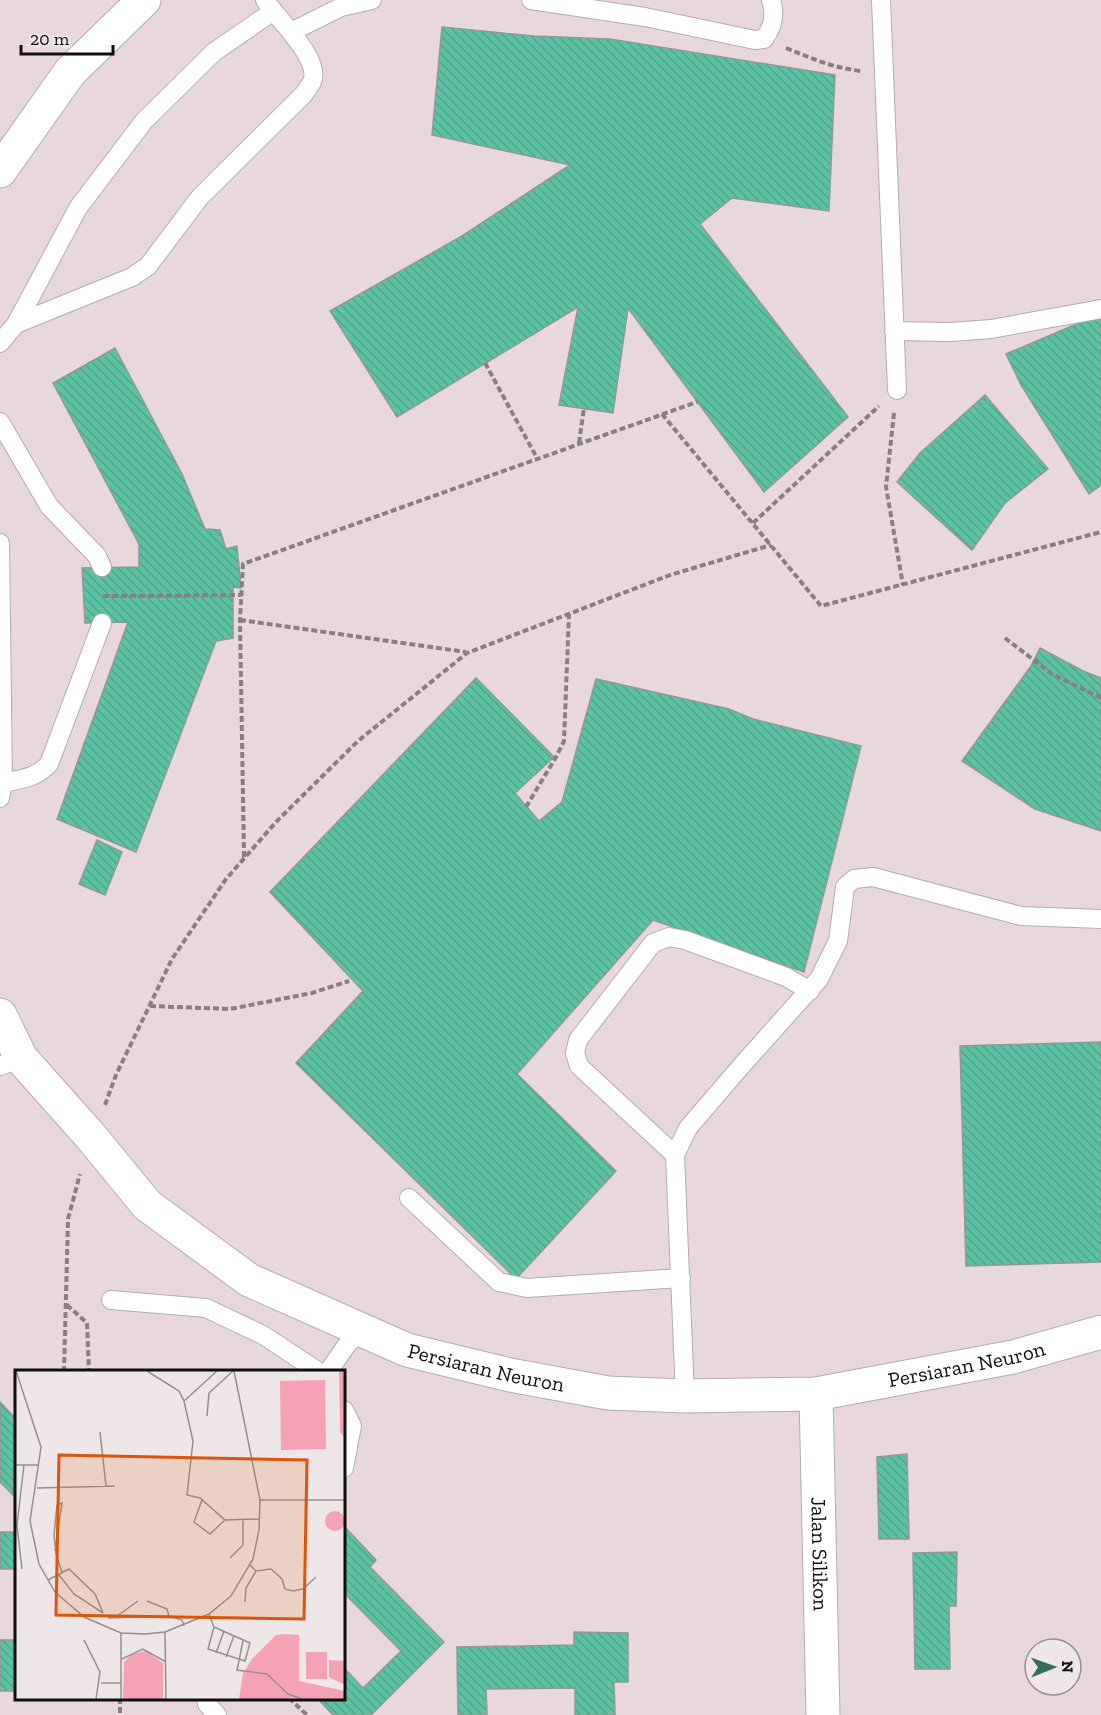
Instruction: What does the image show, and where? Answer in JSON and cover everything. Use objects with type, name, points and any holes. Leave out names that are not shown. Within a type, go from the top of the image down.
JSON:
[{"type":"street","points":[[0,171],[70,72],[144,0]]},
{"type":"street","name":"Persiaran Neuron","points":[[0,1015],[11,1062],[93,1139],[147,1205],[249,1280],[407,1350],[510,1375],[608,1393],[686,1396],[816,1395],[1013,1357],[1101,1332]]},
{"type":"street","name":"Jalan Silikon","points":[[816,1395],[823,1715]]},
{"type":"lane","points":[[291,32],[341,7],[372,0]]},
{"type":"lane","points":[[531,0],[645,17],[755,40],[764,39],[772,28],[774,8],[771,0]]},
{"type":"lane","points":[[881,0],[897,390]]},
{"type":"lane","points":[[0,343],[16,324],[78,208],[144,121],[214,52],[269,6],[291,32],[313,65],[313,80],[304,94],[200,197],[148,266],[132,277],[16,324]]},
{"type":"lane","points":[[894,331],[951,332],[991,329],[1101,309]]},
{"type":"lane","points":[[0,423],[49,506],[97,556],[102,567]]},
{"type":"lane","points":[[0,543],[2,791],[41,772],[49,764],[102,623]]},
{"type":"lane","points":[[686,1396],[675,1155],[688,1128],[819,979],[838,941],[844,887],[855,879],[873,877],[1021,916],[1101,919]]},
{"type":"lane","points":[[675,1155],[579,1066],[575,1053],[578,1040],[653,944],[669,937],[685,940],[786,977],[810,991]]},
{"type":"lane","points":[[409,1198],[499,1282],[527,1288],[681,1278]]},
{"type":"lane","points":[[111,1300],[206,1308],[263,1335],[317,1370]]},
{"type":"lane","points":[[329,1370],[348,1343],[363,1331]]},
{"type":"lane","points":[[345,1412],[352,1426],[345,1463]]},
{"type":"lane","points":[[206,1700],[217,1715]]},
{"type":"path","points":[[764,39],[813,60],[843,69],[883,72]]},
{"type":"path","points":[[485,363],[537,458]]},
{"type":"path","points":[[753,523],[897,390]]},
{"type":"path","points":[[897,390],[886,487],[903,585]]},
{"type":"path","points":[[244,857],[240,620],[243,564],[697,402]]},
{"type":"path","points":[[579,443],[584,408]]},
{"type":"path","points":[[662,414],[822,606],[1101,532]]},
{"type":"path","points":[[64,1370],[68,1219],[80,1172],[116,1075],[172,959],[226,879],[244,857],[358,741],[467,653],[670,575],[771,545]]},
{"type":"path","points":[[103,596],[241,595]]},
{"type":"path","points":[[526,807],[564,741],[569,614]]},
{"type":"path","points":[[240,620],[467,653]]},
{"type":"path","points":[[1005,638],[1052,674],[1101,698]]},
{"type":"path","points":[[150,1006],[230,1009],[312,993],[349,981]]},
{"type":"path","points":[[66,1305],[87,1323],[89,1370]]},
{"type":"path","points":[[291,1700],[307,1715]]},
{"type":"shaded area","points":[[0,0],[1101,0],[1101,1715],[0,1715]]},
{"type":"building","points":[[442,27],[534,36],[610,39],[835,75],[829,211],[732,198],[700,224],[848,417],[764,492],[628,308],[613,413],[559,405],[578,307],[397,417],[330,311],[462,236],[570,165],[432,135]]},
{"type":"building","points":[[1101,315],[1101,485],[1089,494],[1021,385],[1006,354]]},
{"type":"building","points":[[115,348],[182,474],[205,529],[220,530],[226,549],[237,546],[241,588],[233,587],[233,638],[216,641],[136,852],[57,819],[128,622],[85,623],[82,568],[139,567],[139,544],[53,383]]},
{"type":"building","points":[[985,395],[1048,469],[1005,503],[972,550],[897,482],[920,453]]},
{"type":"building","points":[[1040,648],[1101,678],[1101,831],[1035,809],[962,761],[1031,666]]},
{"type":"building","points":[[476,678],[554,757],[515,793],[539,821],[562,802],[596,679],[729,709],[753,719],[861,746],[804,972],[653,920],[517,1074],[616,1171],[516,1279],[296,1063],[363,991],[270,892]]},
{"type":"building","points":[[97,840],[122,852],[105,895],[79,884]]},
{"type":"building","points":[[1101,1042],[1101,1262],[966,1266],[960,1046]]},
{"type":"building","points":[[0,1402],[15,1418],[15,1497],[0,1482]]},
{"type":"building","points":[[907,1454],[909,1539],[879,1539],[877,1457]]},
{"type":"building","points":[[345,1527],[376,1560],[370,1567],[444,1642],[371,1715],[333,1715],[319,1700],[345,1700],[345,1669],[363,1688],[401,1651],[345,1594]]},
{"type":"building","points":[[0,1532],[15,1532],[15,1569],[0,1569]]},
{"type":"building","points":[[957,1552],[956,1606],[949,1606],[950,1669],[915,1669],[913,1553]]},
{"type":"building","points":[[574,1632],[628,1633],[628,1682],[614,1682],[615,1715],[575,1715],[575,1688],[486,1689],[487,1715],[458,1715],[457,1647],[574,1645]]},
{"type":"building","points":[[0,1640],[15,1640],[15,1691],[0,1691]]}]
